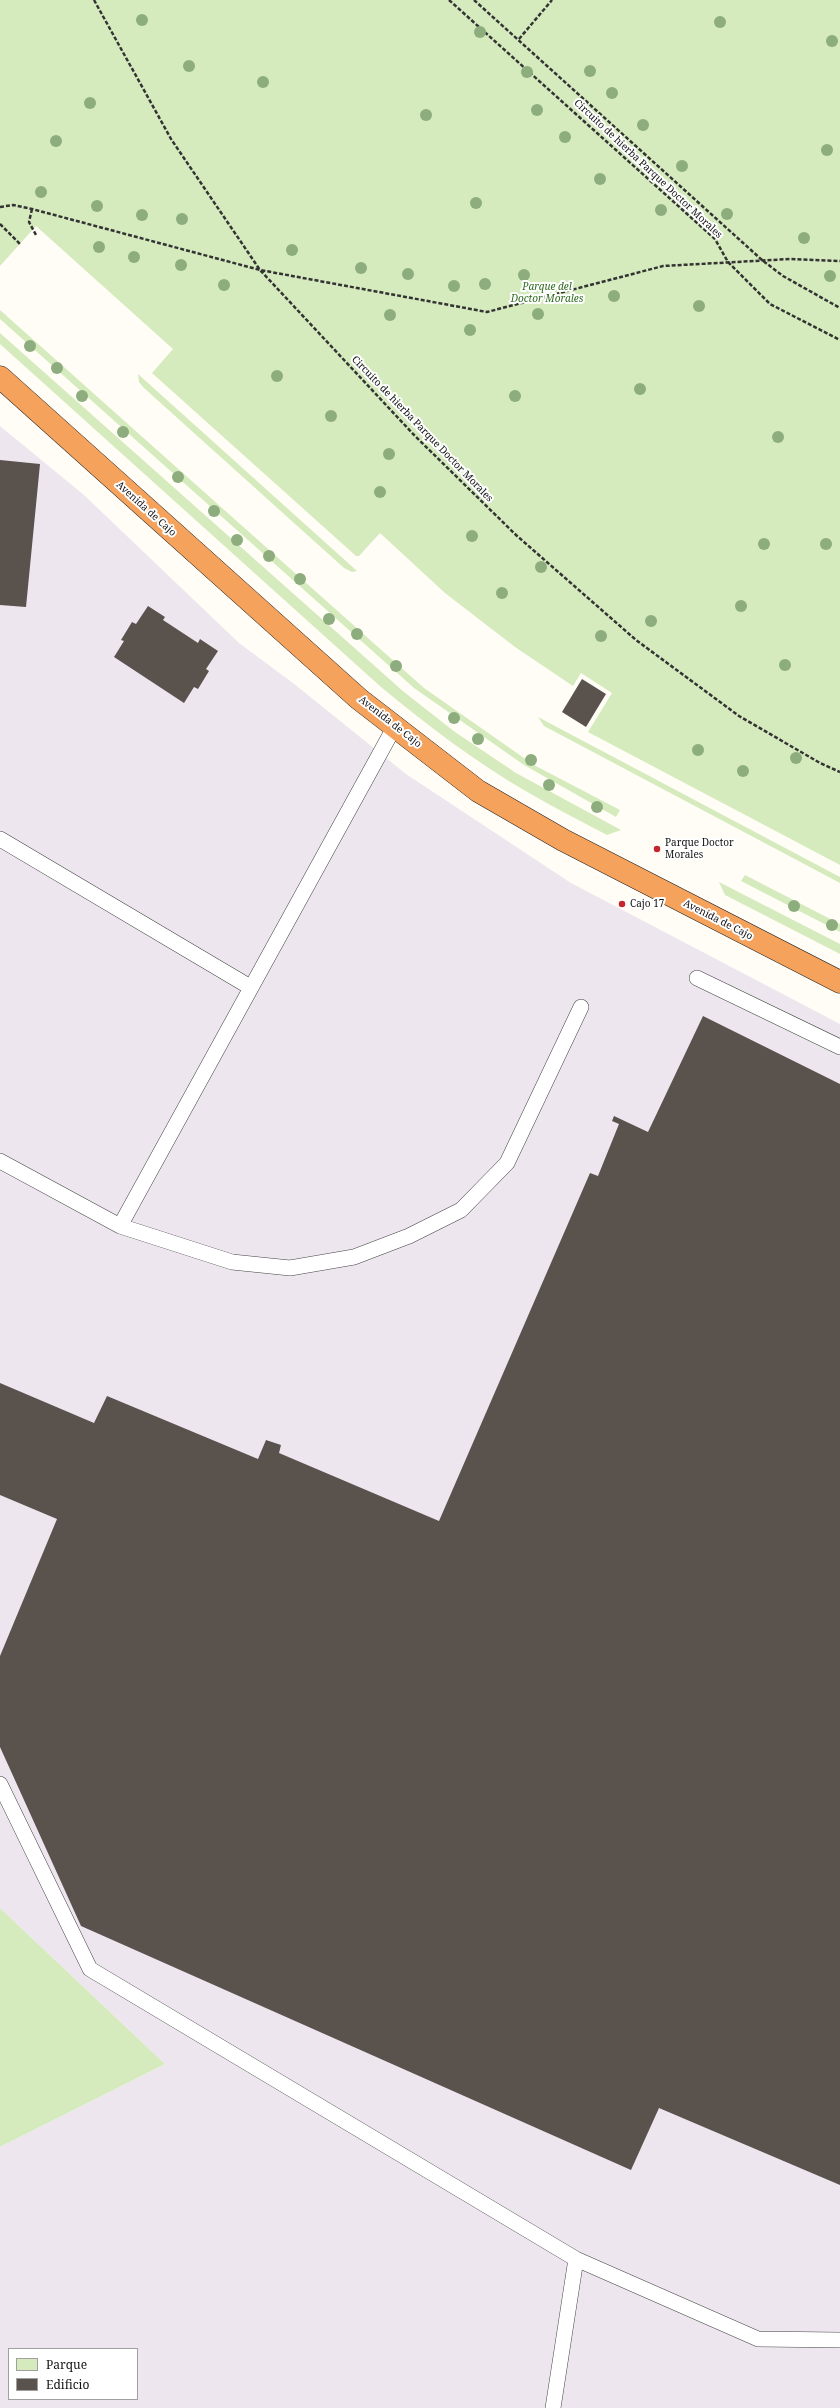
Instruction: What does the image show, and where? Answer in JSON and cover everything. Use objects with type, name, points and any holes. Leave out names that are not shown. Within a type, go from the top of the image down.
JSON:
[{"type":"highway","name":"Avenida de Cajo","points":[[0,377],[359,699],[478,791],[556,836],[840,982]]},
{"type":"lane","points":[[120,1226],[250,987],[395,726]]},
{"type":"lane","points":[[0,839],[250,987]]},
{"type":"lane","points":[[697,978],[840,1047]]},
{"type":"lane","points":[[0,1161],[120,1226],[232,1262],[290,1268],[354,1257],[409,1236],[461,1210],[507,1163],[581,1007]]},
{"type":"lane","points":[[0,1784],[90,1969],[576,2259],[758,2339],[840,2340]]},
{"type":"lane","points":[[553,2408],[576,2259]]},
{"type":"path","name":"Circuito de hierba Parque Doctor Morales","points":[[94,0],[171,139],[260,270],[415,436],[516,535],[636,640],[739,716],[820,763],[840,772]]},
{"type":"path","name":"Circuito de hierba Parque Doctor Morales","points":[[449,0],[715,239],[728,262],[770,304],[840,340]]},
{"type":"path","points":[[474,0],[762,260],[783,276],[840,308]]},
{"type":"path","points":[[518,39],[552,0]]},
{"type":"path","points":[[0,207],[13,205],[32,209],[260,270],[487,312],[663,266],[762,260],[840,261]]},
{"type":"path","points":[[32,209],[29,222],[36,235]]},
{"type":"path","points":[[0,224],[20,244]]},
{"type":"shaded area","points":[[0,426],[84,495],[239,643],[293,683],[406,774],[571,883],[840,1024],[840,2408],[0,2408],[0,2147],[165,2064],[0,1908]]},
{"type":"green space","name":"Parque del Doctor Morales","points":[[0,0],[840,0],[840,865],[588,732],[612,693],[581,673],[573,686],[515,647],[445,593],[380,533],[359,556],[356,556],[152,373],[173,349],[36,226],[0,266]]},
{"type":"green space","points":[[0,310],[424,688],[534,765],[620,810],[616,817],[524,765],[414,688],[0,319]]},
{"type":"green space","points":[[0,333],[404,692],[455,732],[516,773],[621,830],[607,835],[529,793],[472,757],[399,702],[0,344]]},
{"type":"green space","points":[[138,374],[357,571],[352,572],[344,568],[144,388],[139,382]]},
{"type":"green space","points":[[538,717],[840,877],[840,883],[544,726]]},
{"type":"green space","points":[[745,875],[840,924],[840,932],[741,881]]},
{"type":"green space","points":[[719,882],[840,944],[840,954],[725,895]]},
{"type":"green space","points":[[0,1908],[165,2064],[0,2147]]},
{"type":"building","points":[[0,460],[40,464],[26,607],[0,605]]},
{"type":"building","points":[[148,606],[165,617],[163,620],[198,643],[200,639],[218,651],[206,669],[209,671],[198,689],[194,687],[184,703],[114,657],[124,641],[121,640],[132,622],[136,624]]},
{"type":"building","points":[[582,679],[606,694],[586,727],[562,712]]},
{"type":"building","points":[[703,1016],[840,1084],[840,2185],[659,2108],[631,2170],[81,1926],[0,1747],[0,1656],[57,1519],[0,1495],[0,1383],[94,1423],[107,1396],[258,1459],[266,1440],[281,1445],[279,1453],[439,1521],[590,1173],[598,1176],[619,1124],[612,1121],[614,1116],[648,1132]]},
{"type":"place","name":"Parque Doctor Morales","points":[[657,849]]},
{"type":"place","name":"Cajo 17","points":[[622,904]]}]
